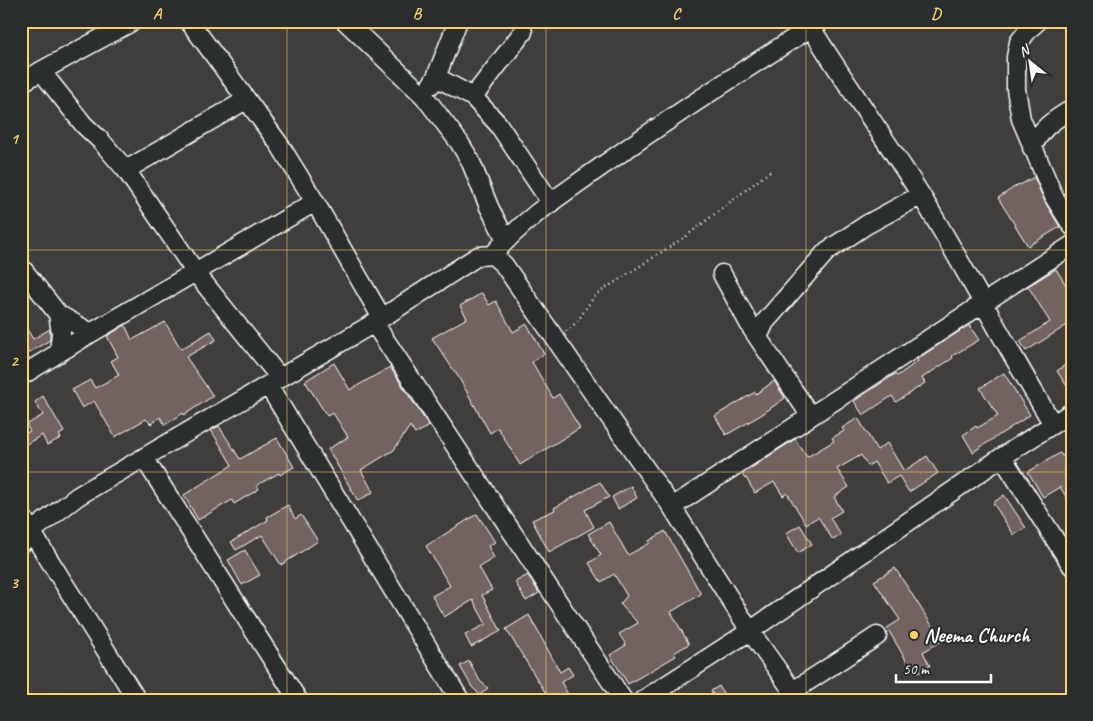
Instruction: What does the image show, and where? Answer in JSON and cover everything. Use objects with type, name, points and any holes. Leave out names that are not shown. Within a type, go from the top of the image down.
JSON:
[{"type":"street","points":[[21,83],[133,21]]},
{"type":"street","points":[[189,21],[279,144],[316,202],[378,320],[623,700]]},
{"type":"street","points":[[345,21],[424,96],[470,160],[506,240]]},
{"type":"street","points":[[424,96],[436,77],[458,21]]},
{"type":"street","points":[[1038,21],[1019,42],[1016,57],[1016,89],[1021,119],[1032,148],[1054,197],[1072,226]]},
{"type":"street","points":[[26,537],[78,496],[378,320],[478,256],[493,255],[506,240],[551,203],[691,104],[813,23],[921,195],[1053,424]]},
{"type":"street","points":[[473,97],[523,32]]},
{"type":"street","points":[[41,71],[84,126],[102,141],[126,170],[196,273],[274,381],[460,700]]},
{"type":"street","points":[[436,77],[473,97],[498,124],[551,203]]},
{"type":"street","points":[[126,170],[246,100]]},
{"type":"street","points":[[1032,148],[1037,137],[1049,122],[1072,109]]},
{"type":"street","points":[[758,337],[765,322],[827,251],[866,225],[921,195]]},
{"type":"street","points":[[21,376],[316,202]]},
{"type":"street","points":[[672,507],[1072,245]]},
{"type":"street","points":[[493,255],[504,265],[672,507],[750,631],[796,695],[876,636]]},
{"type":"street","points":[[21,267],[58,314],[91,333]]},
{"type":"street","points":[[722,274],[758,337],[810,415]]},
{"type":"street","points":[[58,314],[61,333],[59,353]]},
{"type":"street","points":[[644,700],[750,631],[1002,457],[1072,412]]},
{"type":"street","points":[[1002,457],[1072,566]]},
{"type":"street","points":[[144,458],[298,700]]},
{"type":"street","points":[[21,515],[26,537],[137,700]]},
{"type":"path","points":[[553,336],[571,328],[595,295],[685,238],[773,169]]},
{"type":"building","points":[[1034,177],[1045,202],[1060,227],[1028,246],[998,198],[1019,184]]},
{"type":"building","points":[[1056,269],[1072,295],[1072,322],[1026,351],[1020,341],[1050,322],[1028,286]]},
{"type":"building","points":[[482,293],[489,305],[496,301],[513,332],[527,324],[544,354],[532,362],[553,398],[559,394],[580,428],[520,465],[498,428],[490,433],[459,378],[432,338],[467,318],[460,306]]},
{"type":"building","points":[[21,320],[33,339],[50,329],[50,340],[21,357]]},
{"type":"building","points":[[165,322],[181,349],[211,331],[216,340],[186,357],[213,396],[165,425],[160,417],[151,424],[146,419],[115,437],[94,401],[82,408],[72,390],[90,380],[95,388],[119,375],[111,361],[118,357],[107,336],[125,325],[132,340]]},
{"type":"building","points":[[969,325],[979,340],[952,356],[953,358],[922,378],[925,383],[896,402],[892,396],[863,415],[854,401],[895,374],[897,376],[918,361],[917,359]]},
{"type":"building","points":[[334,363],[350,390],[390,367],[429,426],[415,434],[410,426],[394,450],[361,470],[373,492],[358,501],[328,449],[348,437],[333,413],[327,416],[305,381]]},
{"type":"building","points":[[1072,364],[1072,394],[1057,371],[1065,365],[1067,367]]},
{"type":"building","points":[[1004,373],[1030,415],[973,452],[963,435],[976,426],[977,428],[998,416],[980,388]]},
{"type":"building","points":[[774,381],[785,398],[761,415],[726,435],[715,416],[755,392],[756,394]]},
{"type":"building","points":[[43,396],[64,432],[59,435],[61,438],[47,445],[42,435],[21,447],[21,436],[30,431],[26,425],[43,415],[35,402]]},
{"type":"building","points":[[858,418],[877,450],[887,443],[904,471],[927,456],[938,473],[909,492],[899,476],[887,483],[874,462],[868,466],[861,455],[837,469],[849,487],[834,497],[842,511],[830,518],[841,535],[833,540],[818,517],[806,524],[787,493],[783,496],[774,482],[755,493],[742,474],[795,439],[807,457],[834,441],[832,438],[844,431],[842,428]]},
{"type":"building","points":[[219,426],[240,459],[277,438],[294,467],[257,485],[259,489],[234,504],[232,500],[198,520],[184,495],[232,465],[211,430]]},
{"type":"building","points":[[1072,451],[1072,506],[1060,487],[1043,497],[1028,472],[1060,453],[1062,456]]},
{"type":"building","points":[[600,482],[609,497],[585,510],[594,527],[549,552],[532,520],[555,510],[554,508]]},
{"type":"building","points":[[631,486],[637,498],[618,509],[612,497]]},
{"type":"building","points":[[1004,495],[1026,528],[1014,535],[993,503]]},
{"type":"building","points":[[288,505],[295,519],[301,515],[318,541],[281,565],[262,535],[236,550],[231,542],[268,520],[267,517]]},
{"type":"building","points":[[477,514],[495,542],[488,546],[494,558],[479,567],[492,590],[482,595],[501,631],[471,647],[465,635],[486,624],[473,600],[444,617],[432,596],[450,586],[426,546]]},
{"type":"building","points":[[609,522],[628,555],[650,543],[649,541],[665,531],[701,594],[671,612],[689,644],[674,653],[676,656],[628,684],[610,655],[626,645],[619,634],[638,623],[620,604],[627,596],[614,574],[601,582],[589,563],[601,555],[588,534]]},
{"type":"building","points":[[800,525],[812,544],[798,553],[786,533]]},
{"type":"building","points":[[245,550],[260,575],[242,585],[228,560]]},
{"type":"building","name":"Neema Church","points":[[895,568],[942,641],[923,652],[930,666],[920,672],[912,670],[887,628],[900,620],[874,581]]},
{"type":"building","points":[[528,575],[539,593],[526,601],[515,582]]},
{"type":"building","points":[[529,615],[560,672],[568,667],[573,675],[561,682],[571,700],[550,700],[506,629]]},
{"type":"building","points":[[469,661],[480,681],[488,688],[480,695],[472,687],[460,666]]},
{"type":"building","points":[[719,686],[727,700],[716,700],[711,691]]},
{"type":"place","name":"Neema Church","points":[[914,635]]}]
